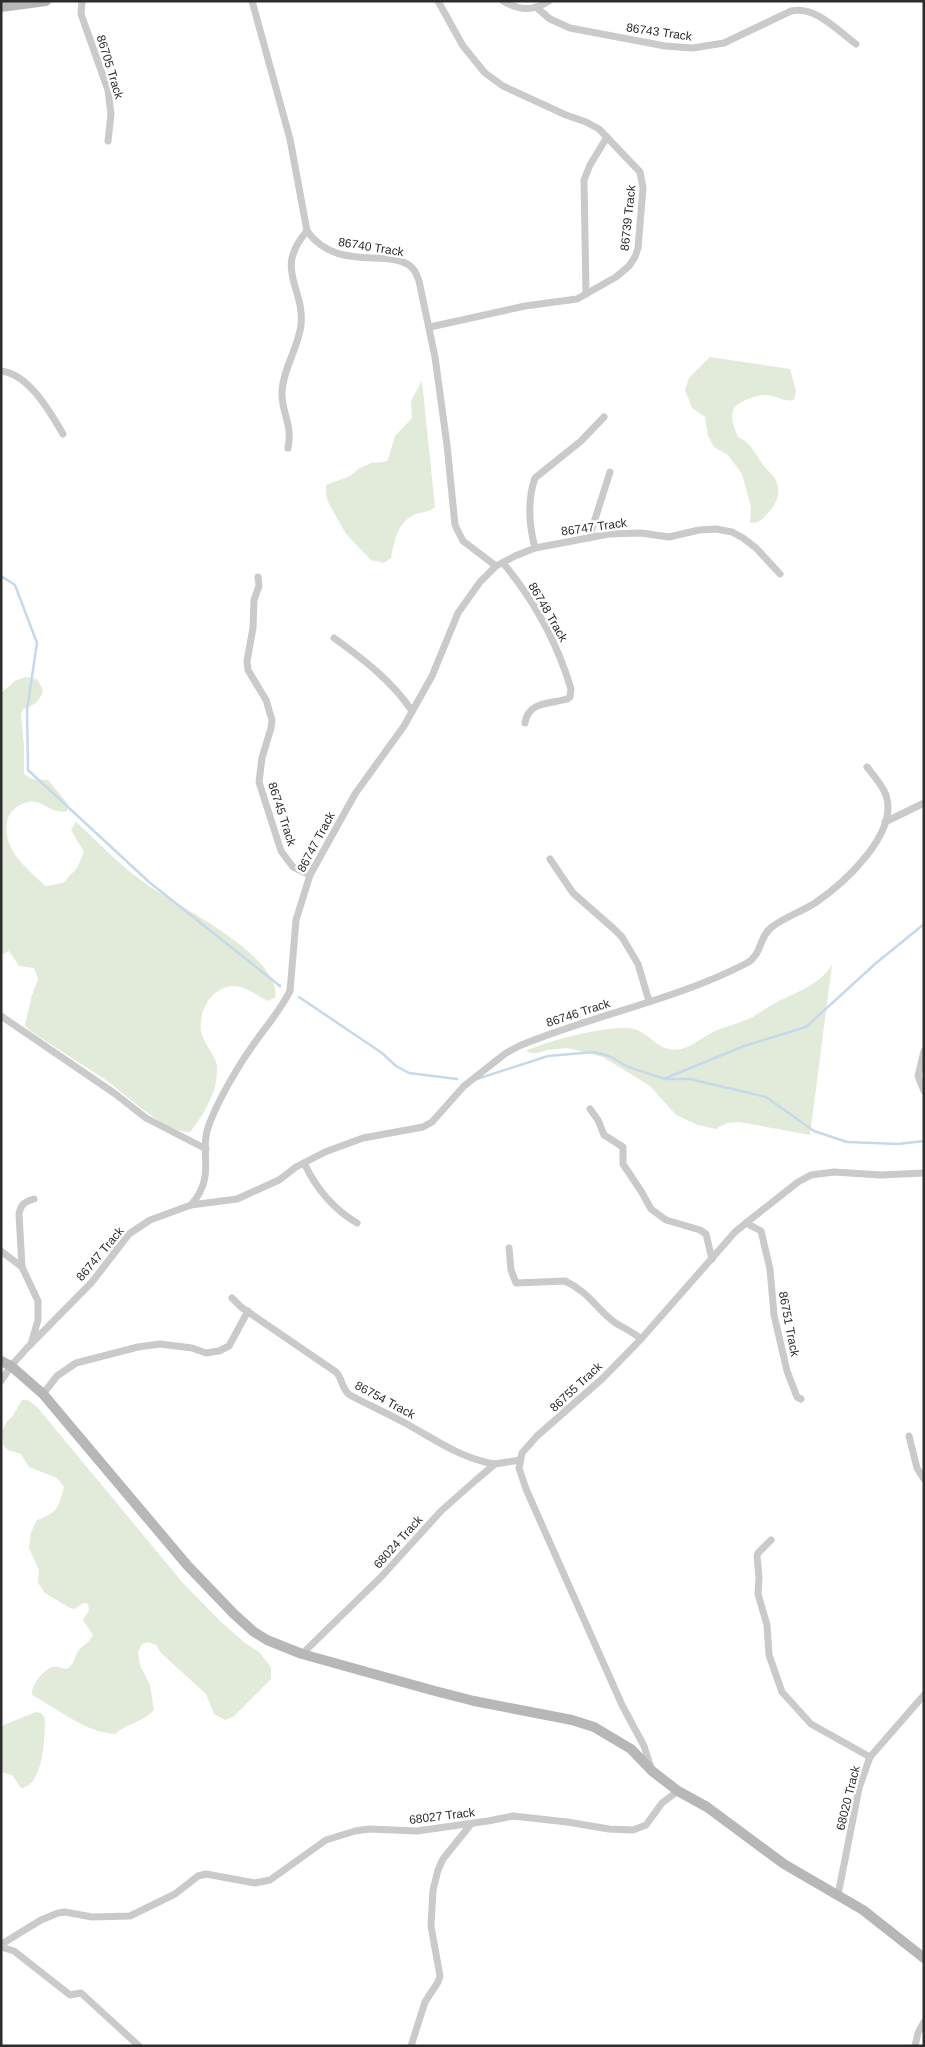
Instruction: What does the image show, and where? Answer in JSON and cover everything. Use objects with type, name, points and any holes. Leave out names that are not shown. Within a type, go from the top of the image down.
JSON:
[{"type":"street","points":[[1,7],[46,1]]},
{"type":"street","name":"86705 Track","points":[[82,1],[81,14],[109,97],[111,114],[108,141]]},
{"type":"street","points":[[252,1],[290,140],[307,231],[294,251],[292,265],[293,283],[301,313],[298,339],[285,374],[282,392],[289,424],[288,448]]},
{"type":"street","name":"86739 Track","points":[[430,327],[525,306],[571,300],[586,294],[629,266],[635,258],[638,248],[643,179],[635,165],[592,125],[516,93],[493,79],[470,57],[438,1]]},
{"type":"street","points":[[503,1],[525,10],[537,8],[549,1]]},
{"type":"street","name":"86743 Track","points":[[537,8],[550,19],[570,28],[665,46],[693,48],[724,43],[791,11],[802,10],[815,14],[856,44]]},
{"type":"street","points":[[586,294],[584,180],[590,165],[607,137]]},
{"type":"street","name":"86740 Track","points":[[307,231],[321,246],[342,255],[390,259],[407,264],[414,270],[419,281],[430,327],[447,445],[455,525],[463,541],[500,564]]},
{"type":"street","points":[[1,371],[14,373],[27,384],[63,434]]},
{"type":"street","points":[[535,548],[530,520],[532,487],[535,478],[580,442],[604,417]]},
{"type":"street","points":[[589,538],[610,472]]},
{"type":"street","name":"86747 Track","points":[[1,1381],[31,1344],[92,1282],[129,1234],[150,1220],[190,1205],[197,1198],[207,1167],[206,1134],[214,1113],[249,1050],[290,991],[296,920],[310,876],[352,800],[404,726],[432,676],[458,613],[480,582],[500,564],[535,548],[628,533],[669,537],[699,530],[725,530],[743,538],[756,548],[780,574]]},
{"type":"street","name":"86748 Track","points":[[500,564],[528,596],[552,637],[571,688],[570,697],[563,701],[532,707],[525,723]]},
{"type":"street","name":"86745 Track","points":[[258,577],[259,586],[254,600],[247,661],[248,670],[266,700],[272,720],[262,758],[259,782],[277,840],[288,862],[293,867],[310,876]]},
{"type":"street","points":[[334,638],[390,684],[402,696],[412,711]]},
{"type":"street","name":"86746 Track","points":[[190,1205],[237,1199],[279,1180],[304,1163],[325,1152],[363,1138],[423,1127],[432,1122],[464,1086],[506,1053],[532,1040],[704,982],[749,962],[754,957],[764,936],[772,927],[814,903],[855,870],[871,850],[885,822],[887,812],[886,794],[867,767]]},
{"type":"street","points":[[885,822],[924,803]]},
{"type":"street","points":[[550,859],[577,897],[614,929],[638,964],[649,1001]]},
{"type":"street","points":[[1,1016],[119,1096],[146,1118],[206,1149]]},
{"type":"street","points":[[924,1051],[918,1076],[924,1091]]},
{"type":"street","points":[[590,1108],[598,1120],[604,1135],[623,1147],[623,1164],[641,1190],[651,1209],[666,1220],[700,1230],[706,1234],[712,1259]]},
{"type":"street","points":[[304,1163],[322,1194],[347,1217],[357,1223]]},
{"type":"street","name":"86755 Track","points":[[520,1460],[522,1452],[537,1436],[603,1378],[641,1339],[735,1232],[798,1182],[811,1175],[828,1172],[881,1176],[924,1173]]},
{"type":"street","points":[[31,1344],[38,1320],[39,1307],[22,1267],[19,1214],[20,1207],[24,1203],[34,1199]]},
{"type":"street","name":"86751 Track","points":[[746,1224],[761,1230],[766,1249],[772,1305],[787,1371],[797,1397],[802,1399]]},
{"type":"street","points":[[509,1248],[511,1270],[516,1283],[565,1282],[572,1284],[589,1296],[618,1324],[632,1331],[641,1339]]},
{"type":"street","points":[[1,1251],[22,1267]]},
{"type":"street","name":"86754 Track","points":[[232,1298],[336,1372],[340,1376],[344,1389],[350,1395],[397,1418],[464,1456],[479,1462],[495,1464]]},
{"type":"street","points":[[43,1394],[56,1376],[76,1363],[138,1347],[160,1344],[192,1348],[206,1353],[219,1351],[229,1346],[248,1311]]},
{"type":"street","points":[[1,1361],[12,1366],[43,1394],[157,1531],[211,1591],[254,1632],[267,1640],[302,1654],[474,1701],[572,1720],[594,1728],[631,1749],[652,1771],[678,1791],[707,1807],[784,1864],[863,1910],[924,1958]]},
{"type":"street","points":[[909,1436],[915,1461],[924,1479]]},
{"type":"street","points":[[495,1464],[520,1460],[519,1468],[526,1489],[622,1704],[644,1746],[652,1771]]},
{"type":"street","name":"68024 Track","points":[[302,1654],[382,1576],[441,1512],[495,1464]]},
{"type":"street","points":[[771,1540],[758,1553],[758,1594],[767,1625],[769,1655],[782,1692],[811,1724],[870,1757]]},
{"type":"street","name":"68020 Track","points":[[838,1895],[860,1788],[870,1757],[924,1695]]},
{"type":"street","name":"68027 Track","points":[[3,1944],[13,1936],[58,1913],[65,1912],[92,1917],[130,1916],[175,1894],[198,1876],[206,1874],[255,1883],[263,1882],[278,1875],[326,1840],[355,1831],[369,1829],[407,1832],[471,1824],[513,1816],[567,1822],[609,1830],[638,1830],[646,1825],[662,1803],[678,1791]]},
{"type":"street","points":[[411,2046],[425,2002],[440,1976],[431,1926],[433,1890],[438,1870],[443,1859],[471,1824]]},
{"type":"street","points":[[3,1944],[70,1995],[81,1993],[139,2046]]},
{"type":"street","points":[[915,2046],[920,2027],[924,2022]]},
{"type":"green space","points":[[710,357],[790,369],[796,391],[794,400],[767,395],[757,396],[741,402],[733,410],[732,420],[738,437],[752,448],[774,477],[778,486],[775,504],[765,517],[756,522],[750,523],[751,507],[742,474],[728,455],[714,447],[708,436],[705,417],[692,408],[685,390],[689,378]]},
{"type":"green space","points":[[422,381],[435,507],[429,511],[416,514],[405,521],[395,538],[391,558],[384,563],[371,560],[346,534],[328,502],[326,485],[350,476],[360,468],[371,463],[388,460],[395,436],[412,418],[411,401]]},
{"type":"green space","points":[[25,677],[37,679],[43,690],[38,700],[33,705],[23,709],[21,715],[24,774],[32,779],[48,780],[68,804],[67,811],[61,812],[33,802],[22,804],[13,810],[8,818],[7,829],[11,848],[16,856],[45,886],[63,883],[77,868],[84,852],[71,830],[76,822],[142,881],[223,932],[244,948],[262,965],[273,982],[275,998],[267,1001],[245,988],[236,986],[220,989],[205,1007],[202,1015],[201,1031],[216,1062],[217,1078],[210,1101],[190,1132],[180,1131],[157,1119],[103,1078],[29,1030],[25,1025],[38,979],[34,968],[19,966],[9,951],[1,955],[1,693],[15,681]]},
{"type":"green space","points":[[832,965],[810,1135],[739,1122],[727,1123],[716,1129],[698,1125],[676,1115],[650,1086],[603,1057],[567,1048],[537,1053],[526,1051],[549,1042],[614,1028],[637,1030],[667,1049],[685,1048],[715,1031],[750,1018],[778,1001],[812,985]]},
{"type":"green space","points":[[22,1400],[28,1400],[37,1407],[183,1583],[219,1620],[245,1643],[259,1652],[271,1667],[271,1679],[233,1717],[225,1720],[214,1714],[206,1694],[161,1653],[156,1645],[148,1642],[142,1644],[138,1652],[140,1665],[150,1685],[154,1710],[115,1734],[104,1733],[83,1725],[32,1695],[35,1684],[47,1670],[52,1667],[67,1669],[73,1663],[78,1651],[93,1635],[83,1620],[89,1610],[88,1604],[83,1603],[74,1609],[68,1607],[45,1593],[38,1583],[39,1570],[29,1548],[31,1532],[37,1520],[49,1515],[56,1509],[64,1487],[57,1478],[29,1467],[21,1454],[8,1450],[4,1446],[2,1433],[4,1427]]},
{"type":"green space","points":[[36,1712],[41,1713],[45,1718],[42,1759],[34,1779],[29,1785],[21,1788],[12,1775],[1,1772],[1,1726]]},
{"type":"waterway","points":[[1,576],[15,585],[37,643],[27,710],[28,770],[149,882],[280,986]]},
{"type":"waterway","points":[[666,1078],[744,1046],[806,1027],[875,964],[924,924]]},
{"type":"waterway","points":[[299,997],[382,1053],[396,1066],[409,1073],[457,1079]]},
{"type":"waterway","points":[[477,1079],[548,1056],[594,1052],[609,1056],[628,1067],[665,1079],[690,1079],[766,1097],[814,1131],[847,1142],[898,1144],[924,1141]]}]
